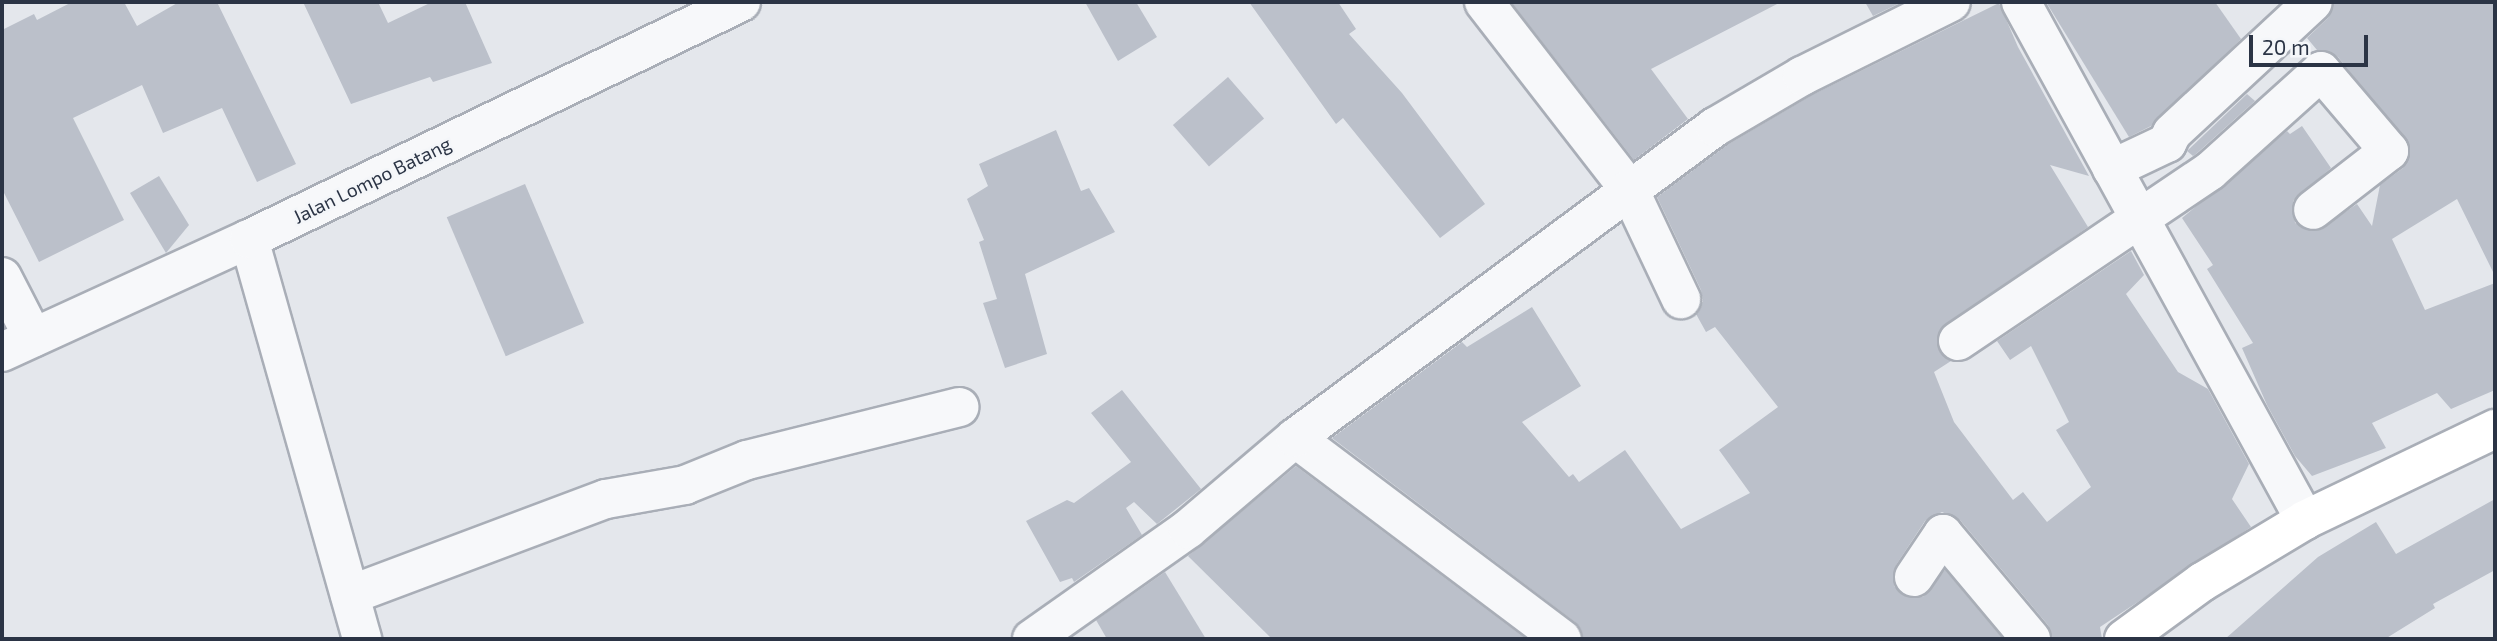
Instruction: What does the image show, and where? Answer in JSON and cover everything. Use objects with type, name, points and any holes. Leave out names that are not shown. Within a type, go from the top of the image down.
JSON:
[{"type":"highway","points":[[2124,639],[2202,582],[2305,520],[2495,429]]},
{"type":"street","name":"Jalan Lompo Batang","points":[[17,345],[249,239],[741,2]]},
{"type":"street","points":[[1484,2],[1629,189],[1681,299]]},
{"type":"street","points":[[1032,639],[1188,529],[1295,438],[1715,127],[1802,76],[1951,2]]},
{"type":"street","points":[[2021,2],[2305,520]]},
{"type":"street","points":[[2112,169],[2167,143],[2172,133],[2313,2]]},
{"type":"street","points":[[1958,341],[2210,171],[2321,71],[2389,151],[2312,210]]},
{"type":"street","points":[[249,239],[362,639]]},
{"type":"street","points":[[2,276],[17,345]]},
{"type":"street","points":[[350,595],[606,499],[685,485],[747,460],[960,407]]},
{"type":"street","points":[[1295,438],[1562,639]]},
{"type":"street","points":[[1914,577],[1943,534],[2031,639]]},
{"type":"building","points":[[72,2],[124,2],[137,26],[179,2],[217,2],[296,164],[257,182],[222,108],[163,133],[142,85],[73,118],[124,220],[39,262],[2,189],[2,30],[34,14],[37,20]]},
{"type":"building","points":[[303,2],[378,2],[388,23],[432,2],[465,2],[492,63],[433,82],[430,77],[351,104]]},
{"type":"building","points":[[1085,2],[1136,2],[1157,37],[1118,61]]},
{"type":"building","points":[[1249,2],[1338,2],[1356,29],[1349,34],[1402,93],[1485,204],[1440,238],[1343,118],[1336,124]]},
{"type":"building","points":[[1511,2],[1781,2],[1651,69],[1688,119],[1634,160]]},
{"type":"building","points":[[1865,2],[1899,2],[1900,3],[1873,16]]},
{"type":"building","points":[[2046,2],[2215,2],[2241,39],[2151,126],[2129,137]]},
{"type":"building","points":[[2334,2],[2495,2],[2495,276],[2457,199],[2392,239],[2425,310],[2495,283],[2495,390],[2451,409],[2437,393],[2372,423],[2386,448],[2312,476],[2295,456],[2267,405],[2242,348],[2253,343],[2207,269],[2213,265],[2182,218],[2287,131],[2290,134],[2302,126],[2331,168],[2293,201],[2295,223],[2317,231],[2357,204],[2372,226],[2380,185],[2403,168],[2410,147],[2338,57],[2317,50],[2307,38],[2328,18]]},
{"type":"building","points":[[1999,3],[2018,47],[2089,176],[2050,165],[2088,227],[1939,331],[1940,353],[1951,361],[1934,372],[1954,422],[2013,500],[2023,492],[2047,522],[2091,487],[2056,430],[2069,422],[2031,346],[2010,360],[1997,341],[2131,251],[2144,275],[2126,294],[2178,372],[2208,389],[2249,464],[2232,499],[2251,527],[2100,627],[2102,639],[2052,639],[2048,625],[1960,520],[1942,512],[1925,521],[1896,565],[1894,586],[1902,595],[1923,597],[1945,570],[2003,639],[1583,639],[1575,622],[1332,438],[1462,342],[1467,347],[1532,307],[1581,386],[1522,422],[1569,477],[1573,474],[1579,482],[1625,450],[1681,529],[1750,493],[1719,450],[1778,407],[1715,327],[1706,332],[1696,314],[1703,301],[1701,290],[1657,197],[1727,145],[1812,95]]},
{"type":"building","points":[[1228,77],[1264,119],[1209,166],[1173,125]]},
{"type":"building","points":[[2247,94],[2255,101],[2196,154],[2193,156],[2187,151]]},
{"type":"building","points":[[1056,130],[1081,191],[1089,188],[1115,232],[1025,274],[1047,354],[1005,368],[983,303],[997,299],[979,242],[984,240],[967,199],[988,186],[979,164]]},
{"type":"building","points":[[159,176],[189,225],[166,253],[130,193]]},
{"type":"building","points":[[525,184],[584,323],[506,356],[447,217]]},
{"type":"building","points":[[1122,390],[1201,489],[1157,524],[1134,502],[1126,508],[1142,535],[1074,582],[1072,578],[1060,582],[1026,521],[1067,500],[1074,503],[1131,462],[1091,413]]},
{"type":"building","points":[[1296,466],[1526,639],[1272,639],[1188,556]]},
{"type":"building","points":[[2495,499],[2495,570],[2433,604],[2435,608],[2385,639],[2225,639],[2318,557],[2376,522],[2396,554]]},
{"type":"building","points":[[1165,572],[1206,639],[1107,639],[1096,620]]}]
